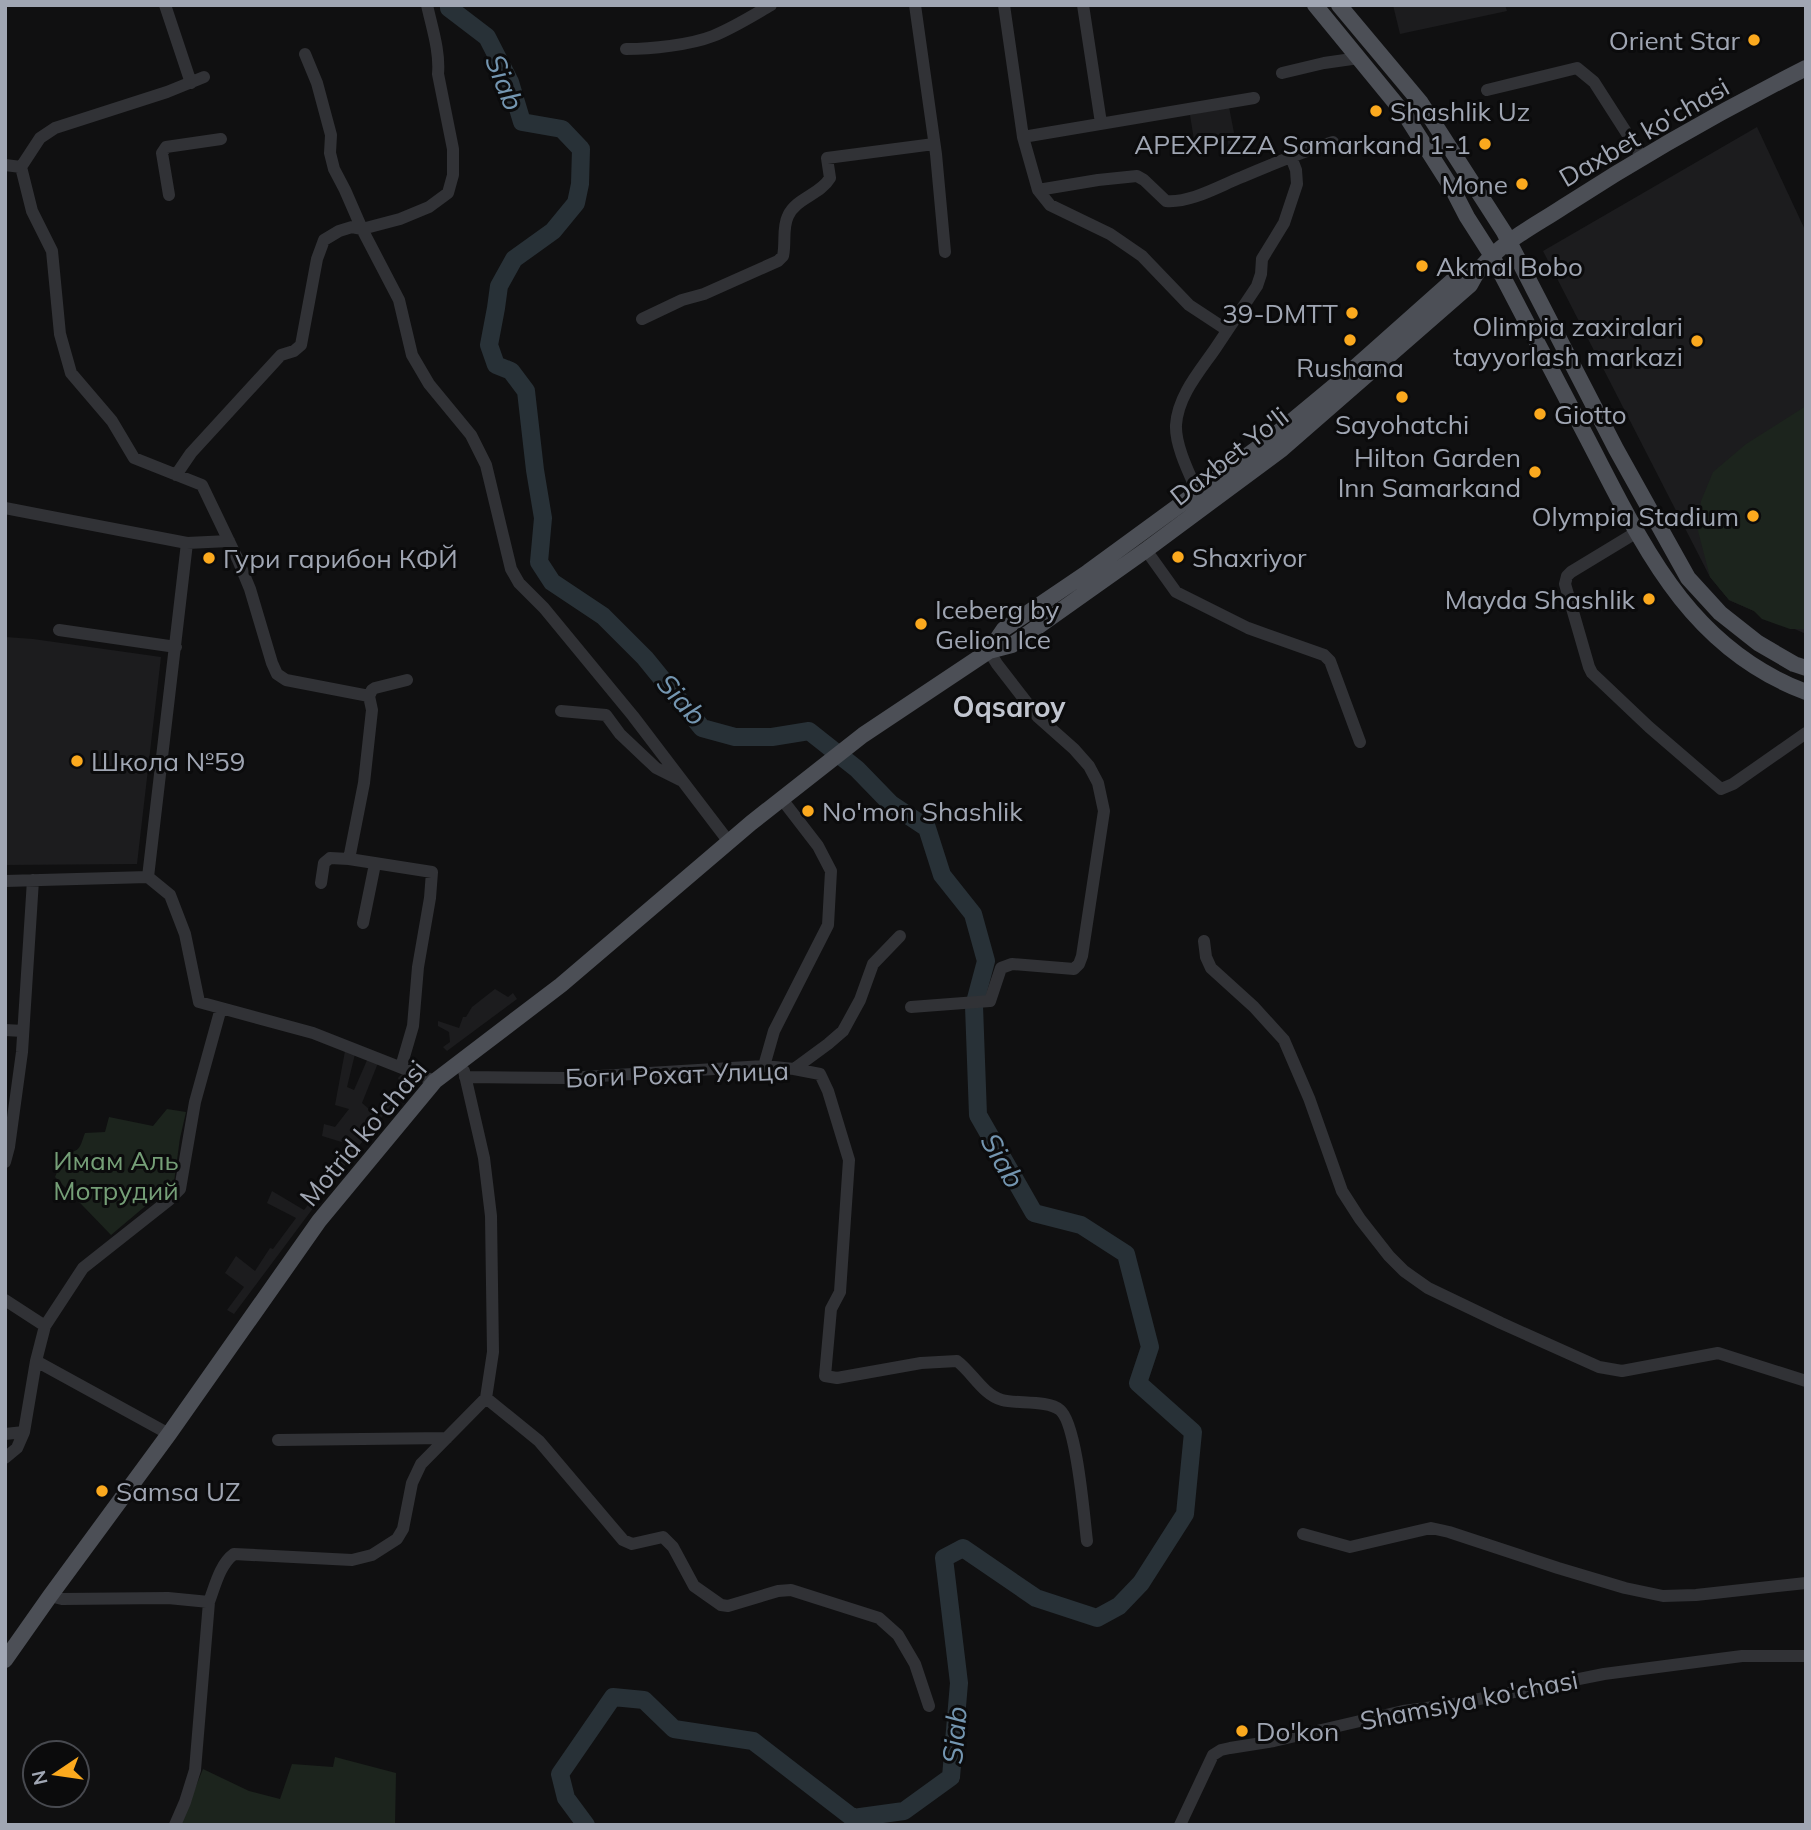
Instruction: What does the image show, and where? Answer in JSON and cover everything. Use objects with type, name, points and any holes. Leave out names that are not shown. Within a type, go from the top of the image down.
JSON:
[{"type":"main road","points":[[1315,5],[1406,116],[1453,191],[1492,256],[1637,532],[1672,589],[1706,627],[1745,661],[1785,684],[1806,692]]},
{"type":"main road","points":[[1339,5],[1421,103],[1510,241],[1616,449],[1688,578],[1720,613],[1758,643],[1806,668]]},
{"type":"main road","name":"Daxbet ko'chasi","points":[[1510,241],[1642,157],[1806,68]]},
{"type":"main road","name":"Daxbet Yo'li","points":[[863,735],[989,651],[1012,645],[1282,449],[1470,285],[1476,271],[1510,241]]},
{"type":"main road","name":"Daxbet Yo'li","points":[[989,651],[1004,629],[1088,572],[1270,439],[1451,282],[1463,273],[1476,271]]},
{"type":"main road","name":"Motrid ko'chasi","points":[[5,1660],[319,1221],[435,1081],[463,1069],[729,842],[863,735]]},
{"type":"street","points":[[165,5],[191,83]]},
{"type":"street","points":[[176,475],[191,453],[281,355],[294,351],[300,345],[317,258],[324,240],[352,227],[362,229],[379,226],[429,207],[448,193],[453,175],[453,149],[427,5]]},
{"type":"street","points":[[626,49],[668,46],[712,37],[771,5]]},
{"type":"street","points":[[915,5],[934,144],[945,252]]},
{"type":"street","points":[[1004,5],[1023,137],[1038,190],[1050,205],[1110,234],[1142,256],[1189,304],[1227,330]]},
{"type":"street","points":[[1083,5],[1101,123]]},
{"type":"street","points":[[304,54],[317,83],[331,135],[330,153],[334,169],[399,300],[412,355],[429,384],[471,435],[486,465],[511,569],[519,583],[544,608],[634,716],[729,842]]},
{"type":"street","points":[[1282,73],[1359,58]]},
{"type":"street","points":[[1487,90],[1577,68],[1594,82],[1642,157]]},
{"type":"street","points":[[204,77],[167,92],[55,128],[40,138],[21,167],[32,211],[52,251],[60,334],[71,373],[112,421],[134,458],[202,485],[250,589],[277,674],[286,680],[369,696]]},
{"type":"street","points":[[1023,137],[1254,98]]},
{"type":"street","points":[[169,195],[162,153],[166,147],[221,139]]},
{"type":"street","points":[[1038,190],[1137,176],[1166,201],[1176,202],[1334,142]]},
{"type":"street","points":[[642,319],[778,261],[783,256],[786,219],[790,211],[828,183],[830,178],[827,158],[934,144]]},
{"type":"street","points":[[1197,491],[1179,442],[1176,428],[1178,412],[1183,398],[1257,286],[1262,259],[1283,223],[1297,184],[1291,157]]},
{"type":"street","points":[[5,165],[21,167]]},
{"type":"street","points":[[5,508],[187,543],[229,541]]},
{"type":"street","points":[[1637,532],[1567,576],[1565,584],[1592,673],[1721,789],[1806,733]]},
{"type":"street","points":[[148,877],[187,543]]},
{"type":"street","points":[[1146,550],[1177,592],[1248,628],[1324,655],[1330,661],[1360,742]]},
{"type":"street","points":[[59,630],[176,647]]},
{"type":"street","points":[[911,1007],[986,1003],[991,998],[1001,968],[1012,964],[1074,969],[1082,957],[1104,811],[1098,783],[1089,766],[1074,748],[1038,717],[989,651]]},
{"type":"street","points":[[349,859],[364,783],[372,710],[369,696],[375,688],[407,680]]},
{"type":"street","points":[[561,710],[606,715],[620,734],[656,768],[683,781]]},
{"type":"street","points":[[764,1066],[774,1031],[828,925],[831,871],[818,846],[781,799]]},
{"type":"street","points":[[321,883],[324,863],[330,858],[432,872],[418,967],[414,1026],[401,1068]]},
{"type":"street","points":[[363,923],[374,864]]},
{"type":"street","points":[[5,881],[148,877],[170,895],[185,934],[199,1002],[313,1033],[435,1081]]},
{"type":"street","points":[[5,1163],[13,1120],[23,1031],[33,880]]},
{"type":"street","points":[[794,1069],[843,1031],[860,1000],[873,964],[901,936]]},
{"type":"street","points":[[1204,940],[1206,957],[1211,968],[1254,1007],[1284,1040],[1309,1098],[1342,1191],[1360,1219],[1404,1271],[1452,1299],[1600,1367],[1622,1371],[1718,1353],[1806,1381]]},
{"type":"street","points":[[5,1458],[16,1448],[23,1432],[45,1326],[83,1268],[180,1189],[195,1102],[221,1008]]},
{"type":"street","points":[[5,1030],[23,1031]]},
{"type":"street","name":"Боги Рохат Улица","points":[[463,1069],[566,1077],[764,1066],[820,1074],[828,1091],[849,1160],[840,1292],[831,1309],[825,1376],[837,1378],[921,1363],[957,1361],[993,1396],[1002,1400],[1050,1405],[1061,1410],[1067,1421],[1079,1463],[1087,1541]]},
{"type":"street","points":[[175,1825],[195,1770],[209,1602],[228,1558],[234,1554],[352,1560],[372,1555],[397,1539],[403,1529],[412,1483],[421,1464],[486,1398],[493,1352],[491,1216],[485,1158],[463,1069]]},
{"type":"street","points":[[5,1300],[45,1326]]},
{"type":"street","points":[[36,1361],[169,1434]]},
{"type":"street","points":[[486,1398],[539,1441],[623,1540],[632,1544],[663,1537],[673,1547],[694,1586],[721,1605],[728,1606],[778,1591],[791,1590],[879,1618],[898,1635],[915,1664],[929,1706]]},
{"type":"street","points":[[5,1434],[23,1432]]},
{"type":"street","points":[[278,1440],[447,1438]]},
{"type":"street","points":[[1303,1534],[1350,1548],[1430,1528],[1626,1588],[1663,1595],[1696,1595],[1806,1583]]},
{"type":"street","points":[[50,1596],[62,1600],[169,1598],[209,1602]]},
{"type":"street","name":"Shamsiya ko'chasi","points":[[1180,1825],[1213,1755],[1221,1750],[1274,1741],[1403,1710],[1449,1705],[1604,1674],[1742,1656],[1806,1656]]},
{"type":"shaded area","points":[[1393,5],[1505,5],[1507,11],[1400,34]]},
{"type":"shaded area","points":[[1229,107],[1237,148],[1229,149],[1227,134],[1194,140],[1190,115]]},
{"type":"shaded area","name":"Olimpia zaxiralari tayyorlash markazi","points":[[1757,127],[1806,232],[1806,634],[1729,600],[1710,577],[1543,251]]},
{"type":"shaded area","name":"Школа №59","points":[[5,637],[161,657],[137,864],[5,865]]},
{"type":"shaded area","points":[[495,989],[508,997],[513,993],[517,999],[447,1051],[443,1047],[450,1042],[449,1032],[438,1026],[438,1021],[459,1028],[463,1017],[466,1017],[472,1007]]},
{"type":"shaded area","points":[[345,1051],[355,1054],[347,1087],[354,1090],[368,1058],[378,1063],[362,1103],[376,1115],[401,1084],[398,1078],[402,1074],[408,1084],[358,1147],[322,1136],[324,1124],[335,1127],[349,1109],[335,1105]]},
{"type":"shaded area","points":[[351,1149],[355,1152],[234,1314],[227,1310],[244,1287],[225,1273],[236,1256],[255,1271],[270,1248],[273,1249],[296,1218],[267,1203],[272,1191],[304,1210]]},
{"type":"green space","name":"Olympia Stadium","points":[[1806,406],[1806,629],[1790,629],[1762,619],[1754,611],[1729,600],[1710,577],[1698,531],[1701,501],[1713,472],[1746,444]]},
{"type":"green space","name":"Имам Аль Мотрудий","points":[[167,1109],[186,1112],[174,1182],[111,1235],[55,1177],[65,1153],[77,1150],[85,1133],[105,1132],[109,1117],[153,1126]]},
{"type":"green space","points":[[335,1757],[396,1773],[395,1825],[180,1825],[203,1769],[249,1791],[280,1799],[292,1764],[333,1767]]},
{"type":"waterway","name":"Siab","points":[[449,5],[449,8],[487,37],[510,82],[522,122],[562,129],[581,149],[580,184],[576,203],[553,231],[514,259],[499,286],[489,345],[496,365],[511,371],[526,391],[543,518],[539,562],[552,582],[603,616],[645,658],[702,728],[735,737],[772,737],[809,731],[857,769],[891,804],[927,828],[942,875],[973,914],[986,961],[974,1006],[978,1115],[1034,1213],[1081,1225],[1126,1254],[1150,1347],[1138,1383],[1193,1432],[1185,1514],[1141,1583],[1119,1606],[1097,1618],[1036,1598],[963,1548],[944,1558],[959,1683],[951,1777],[904,1811],[853,1818],[753,1741],[674,1729],[644,1700],[613,1697],[560,1774],[566,1798],[586,1825]]},
{"type":"place","name":"Orient Star","points":[[1754,40]]},
{"type":"place","name":"Shashlik Uz","points":[[1376,111]]},
{"type":"place","name":"APEXPIZZA Samarkand 1-1","points":[[1485,144]]},
{"type":"place","name":"Mone","points":[[1522,184]]},
{"type":"place","name":"Akmal Bobo","points":[[1422,266]]},
{"type":"place","name":"39-DMTT","points":[[1352,313]]},
{"type":"place","name":"Rushana","points":[[1350,340]]},
{"type":"place","name":"Olimpia zaxiralari tayyorlash markazi","points":[[1697,341]]},
{"type":"place","name":"Sayohatchi","points":[[1402,397]]},
{"type":"place","name":"Giotto","points":[[1540,414]]},
{"type":"place","name":"Hilton Garden Inn Samarkand","points":[[1535,472]]},
{"type":"place","name":"Olympia Stadium","points":[[1753,516]]},
{"type":"place","name":"Shaxriyor","points":[[1178,557]]},
{"type":"place","name":"Гури гарибон КФЙ","points":[[209,558]]},
{"type":"place","name":"Mayda Shashlik","points":[[1649,599]]},
{"type":"place","name":"Iceberg by Gelion Ice","points":[[921,624]]},
{"type":"place","name":"Школа №59","points":[[77,761]]},
{"type":"place","name":"No'mon Shashlik","points":[[808,811]]},
{"type":"place","name":"Samsa UZ","points":[[102,1491]]},
{"type":"place","name":"Do'kon","points":[[1242,1731]]},
{"type":"district","name":"Oqsaroy","points":[[1009,706]]}]
